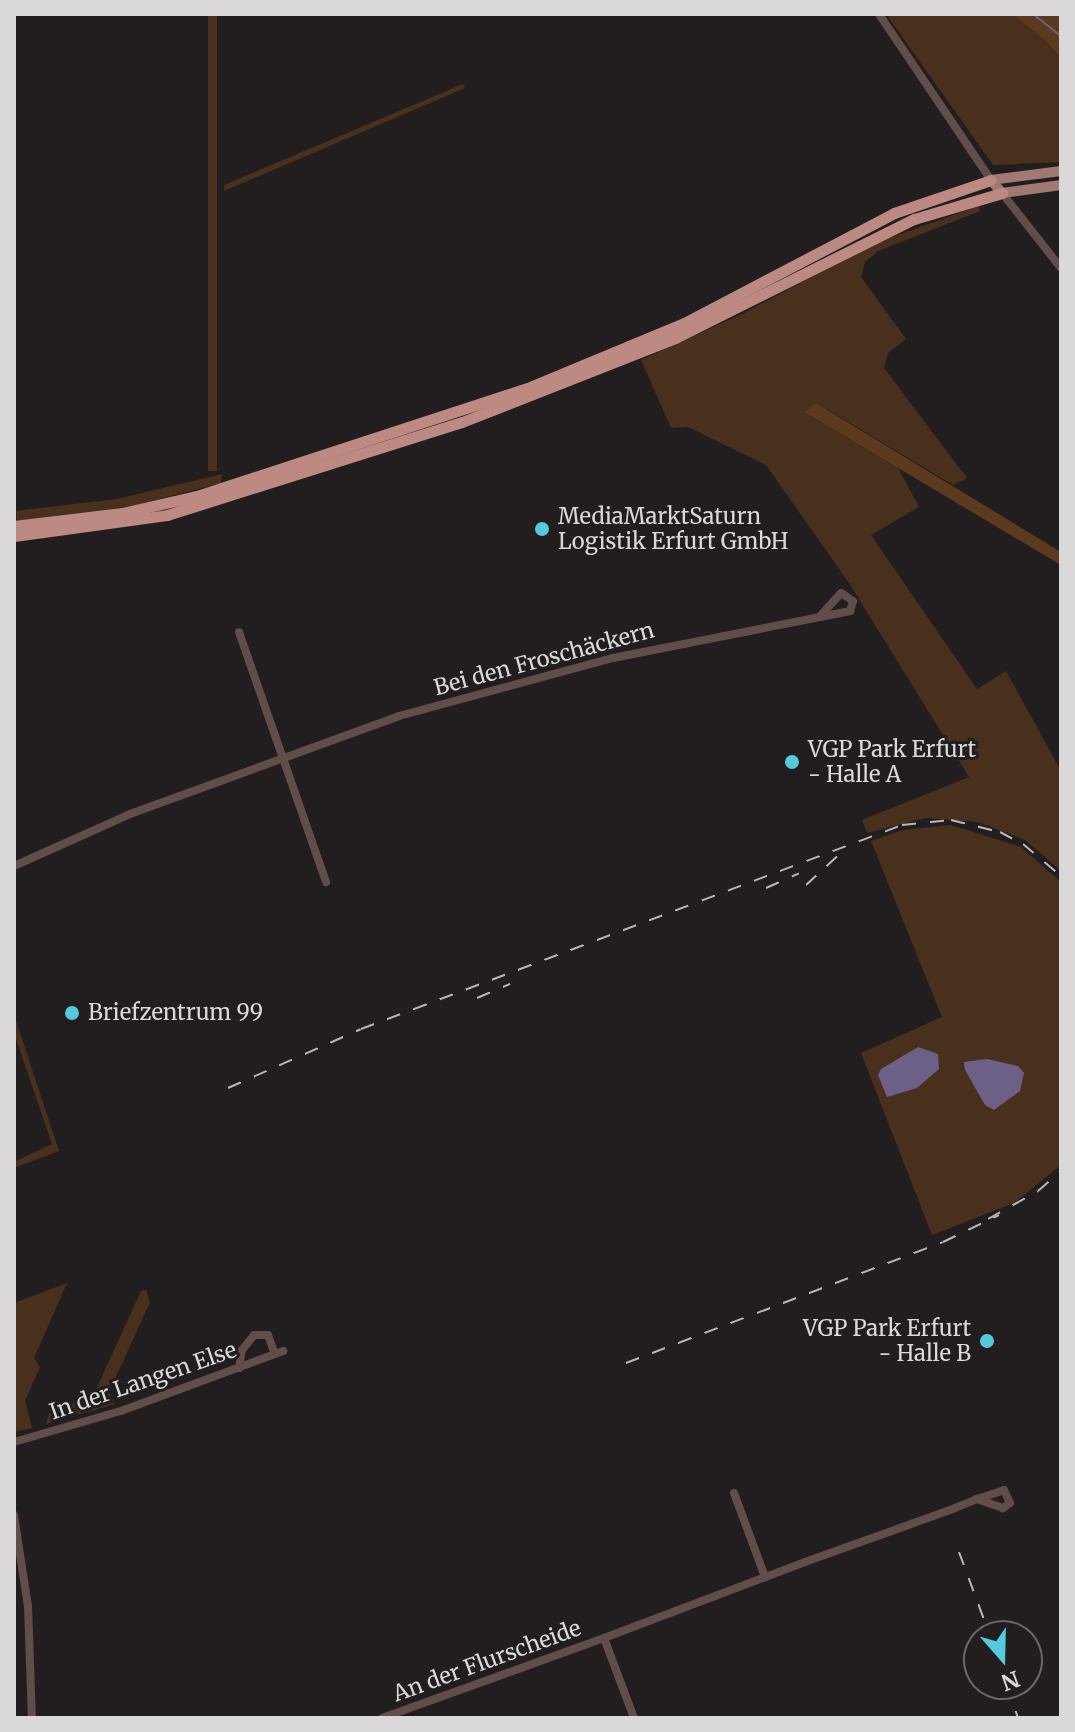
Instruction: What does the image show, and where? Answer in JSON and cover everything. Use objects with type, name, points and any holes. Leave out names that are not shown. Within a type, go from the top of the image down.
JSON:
[{"type":"highway","points":[[14,526],[159,506],[470,408],[648,339],[919,202],[991,180]]},
{"type":"highway","points":[[14,536],[167,515],[462,422],[675,338],[847,251],[943,208],[1002,193]]},
{"type":"main road","points":[[991,180],[1061,171]]},
{"type":"main road","points":[[991,180],[1002,193],[1061,185]]},
{"type":"street","points":[[879,14],[991,180]]},
{"type":"street","points":[[1002,193],[1061,268]]},
{"type":"street","name":"Bei den Froschäckern","points":[[14,866],[130,814],[283,757],[512,684],[711,635],[820,616]]},
{"type":"street","points":[[239,632],[326,882]]},
{"type":"street","name":"In der Langen Else","points":[[14,1442],[121,1411],[239,1368],[279,1353],[268,1335],[254,1335],[242,1350],[239,1368]]},
{"type":"street","points":[[734,1493],[765,1577]]},
{"type":"street","name":"An der Flurscheide","points":[[382,1718],[977,1499]]},
{"type":"street","points":[[14,1515],[28,1606],[32,1718]]},
{"type":"street","name":"An der Flurscheide","points":[[604,1638],[634,1718]]},
{"type":"shaded area","points":[[208,14],[217,14],[217,471],[208,471]]},
{"type":"shaded area","points":[[886,14],[1012,14],[1046,41],[1061,58],[1061,162],[993,165]]},
{"type":"shaded area","points":[[1012,14],[1061,14],[1061,58],[1046,41]]},
{"type":"shaded area","points":[[463,84],[465,88],[224,191],[224,185]]},
{"type":"shaded area","points":[[979,206],[980,211],[878,251],[865,262],[861,277],[906,339],[888,353],[884,368],[967,478],[953,485],[817,403],[804,412],[898,468],[919,507],[871,535],[977,689],[1006,671],[1061,771],[1061,871],[1025,840],[978,822],[925,818],[867,833],[862,820],[969,777],[849,583],[766,465],[688,427],[671,428],[641,360],[744,313],[875,243]]},
{"type":"shaded area","points":[[816,403],[1061,552],[1061,565],[804,412]]},
{"type":"shaded area","points":[[222,474],[221,483],[133,506],[17,521],[16,511],[117,499]]},
{"type":"shaded area","points":[[951,825],[1021,847],[1061,882],[1061,1165],[1014,1203],[932,1235],[861,1053],[942,1017],[871,841],[903,830]],"holes":[[[998,1062],[1008,1067],[985,1105],[970,1076]]]},
{"type":"shaded area","points":[[14,1015],[59,1151],[14,1168],[14,1162],[52,1144],[14,1033]]},
{"type":"shaded area","points":[[918,1047],[938,1054],[939,1069],[917,1088],[887,1097],[878,1075],[881,1069]]},
{"type":"shaded area","points":[[987,1059],[1018,1066],[1024,1073],[1020,1091],[994,1110],[985,1105],[965,1070],[964,1062]]},
{"type":"shaded area","points":[[67,1283],[34,1358],[40,1367],[25,1401],[32,1428],[14,1432],[14,1303]]},
{"type":"shaded area","points":[[146,1290],[150,1302],[109,1392],[115,1404],[46,1424],[49,1413],[93,1396],[141,1291]]},
{"type":"waterway","points":[[1033,14],[1061,36]]},
{"type":"railway","points":[[228,1088],[361,1029],[902,825],[951,820],[1000,832],[1023,844],[1061,876]]},
{"type":"railway","points":[[806,885],[844,850]]},
{"type":"railway","points":[[766,888],[799,873]]},
{"type":"railway","points":[[477,998],[510,984]]},
{"type":"railway","points":[[988,1219],[1038,1191],[1061,1171]]},
{"type":"railway","points":[[626,1363],[943,1242],[999,1215]]},
{"type":"railway","points":[[959,1552],[984,1620]]},
{"type":"railway","points":[[1013,1700],[1018,1718]]},
{"type":"railway","points":[[1059,1718],[1061,1714]]},
{"type":"place","name":"MediaMarktSaturn Logistik Erfurt GmbH","points":[[542,529]]},
{"type":"place","name":"VGP Park Erfurt - Halle A","points":[[792,762]]},
{"type":"place","name":"Briefzentrum 99","points":[[72,1013]]},
{"type":"place","name":"VGP Park Erfurt - Halle B","points":[[987,1341]]}]
